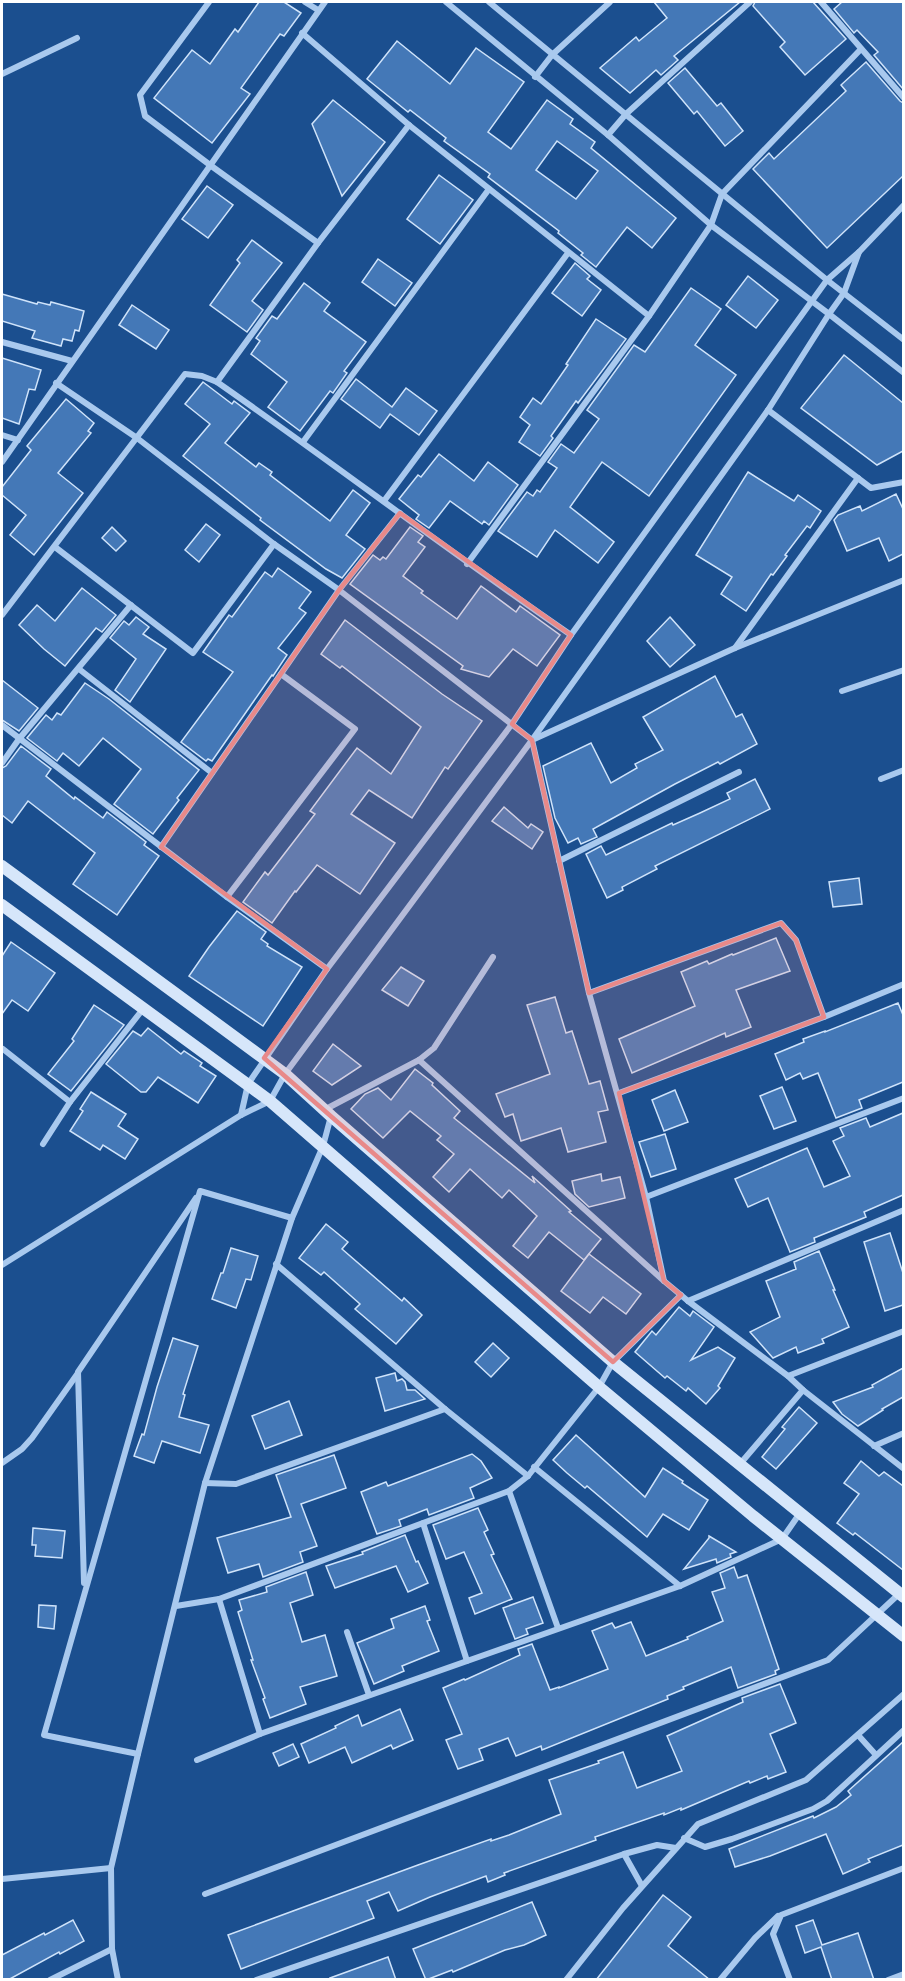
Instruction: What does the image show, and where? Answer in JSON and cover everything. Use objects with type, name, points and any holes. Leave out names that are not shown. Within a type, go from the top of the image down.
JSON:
[{"type":"street","points":[[209,2],[140,94],[145,116],[318,243]]},
{"type":"street","points":[[305,2],[318,10]]},
{"type":"street","points":[[2,462],[325,2]]},
{"type":"street","points":[[446,2],[608,135],[711,225],[903,373]]},
{"type":"street","points":[[489,2],[903,340]]},
{"type":"street","points":[[535,76],[552,55],[610,2]]},
{"type":"street","points":[[608,135],[626,114],[750,2]]},
{"type":"street","points":[[821,2],[903,98]]},
{"type":"street","points":[[302,33],[409,125],[649,316]]},
{"type":"street","points":[[2,74],[77,38]]},
{"type":"street","points":[[467,564],[649,316],[711,225],[722,194],[861,49]]},
{"type":"street","points":[[217,382],[318,243],[409,125]]},
{"type":"street","points":[[303,442],[489,189]]},
{"type":"street","points":[[241,1115],[248,1084],[264,1058],[327,969],[513,724],[571,635],[827,280],[859,252],[903,205]]},
{"type":"street","points":[[2,1265],[241,1115],[270,1101],[285,1074],[532,740],[768,410],[844,293],[859,252]]},
{"type":"street","points":[[384,501],[568,253]]},
{"type":"street","points":[[2,342],[72,361]]},
{"type":"street","points":[[2,615],[185,374],[202,376],[217,382],[303,442],[467,564],[571,635]]},
{"type":"street","points":[[56,383],[137,438],[274,544],[339,590],[532,740],[589,993],[619,1093],[646,1197],[664,1281]]},
{"type":"street","points":[[768,410],[871,488],[903,482]]},
{"type":"street","points":[[2,435],[18,440]]},
{"type":"street","points":[[735,648],[858,478]]},
{"type":"street","points":[[162,847],[339,590],[400,513]]},
{"type":"street","points":[[55,547],[193,653],[274,544]]},
{"type":"street","points":[[532,740],[735,648],[903,580]]},
{"type":"street","points":[[2,763],[19,739],[131,605]]},
{"type":"street","points":[[79,669],[212,773]]},
{"type":"street","points":[[842,691],[903,670]]},
{"type":"street","points":[[227,897],[355,729],[282,674]]},
{"type":"street","points":[[2,725],[227,897],[327,969]]},
{"type":"street","points":[[881,779],[903,770]]},
{"type":"street","points":[[559,861],[739,772]]},
{"type":"street","points":[[2,866],[285,1074],[613,1362],[902,1594],[828,1660],[205,1894]]},
{"type":"street","points":[[2,905],[270,1101],[599,1387],[903,1636]]},
{"type":"street","points":[[589,993],[781,923],[796,940],[824,1017]]},
{"type":"street","points":[[327,1113],[419,1060],[434,1048],[493,957]]},
{"type":"street","points":[[619,1093],[824,1017],[903,984]]},
{"type":"street","points":[[43,1144],[70,1102],[144,1008]]},
{"type":"street","points":[[3,1049],[70,1102]]},
{"type":"street","points":[[419,1060],[664,1281],[788,1376],[903,1469]]},
{"type":"street","points":[[646,1197],[903,1098]]},
{"type":"street","points":[[118,1980],[112,1949],[111,1868],[138,1754],[205,1483],[292,1218],[323,1146],[327,1113]]},
{"type":"street","points":[[200,1191],[292,1218]]},
{"type":"street","points":[[2,1464],[32,1438],[200,1191]]},
{"type":"street","points":[[138,1754],[44,1735],[200,1191]]},
{"type":"street","points":[[688,1301],[903,1210]]},
{"type":"street","points":[[276,1264],[445,1409],[528,1476]]},
{"type":"street","points":[[176,1606],[219,1599],[509,1491],[528,1476],[599,1387],[613,1362],[681,1295]]},
{"type":"street","points":[[788,1376],[903,1331]]},
{"type":"street","points":[[78,1372],[85,1590]]},
{"type":"street","points":[[740,1464],[803,1390]]},
{"type":"street","points":[[205,1483],[236,1484],[445,1409]]},
{"type":"street","points":[[874,1446],[903,1433]]},
{"type":"street","points":[[534,1467],[680,1586]]},
{"type":"street","points":[[509,1491],[558,1628]]},
{"type":"street","points":[[197,1760],[260,1734],[680,1586],[782,1539],[800,1513]]},
{"type":"street","points":[[423,1523],[466,1661]]},
{"type":"street","points":[[219,1599],[260,1734]]},
{"type":"street","points":[[347,1632],[369,1695]]},
{"type":"street","points":[[566,1980],[642,1886],[698,1824],[806,1780],[903,1694]]},
{"type":"street","points":[[684,1838],[705,1847],[813,1809],[827,1800],[903,1730]]},
{"type":"street","points":[[858,1735],[876,1755]]},
{"type":"street","points":[[256,1980],[624,1854],[657,1845],[676,1848]]},
{"type":"street","points":[[624,1854],[642,1886]]},
{"type":"street","points":[[2,1879],[111,1868]]},
{"type":"street","points":[[720,1980],[755,1938],[780,1915],[903,1868]]},
{"type":"street","points":[[780,1915],[773,1934],[790,1980]]},
{"type":"street","points":[[50,1980],[112,1949]]},
{"type":"street","points":[[888,1980],[903,1974]]},
{"type":"highlighted area","points":[[400,513],[571,635],[512,724],[532,740],[589,993],[781,923],[796,940],[824,1017],[619,1093],[664,1281],[681,1295],[613,1362],[264,1058],[327,969],[161,847],[339,590]]},
{"type":"building","points":[[259,2],[284,2],[301,13],[284,36],[280,34],[241,88],[250,94],[212,143],[154,98],[192,50],[210,64],[235,29],[238,32]]},
{"type":"building","points":[[654,2],[740,2],[674,56],[678,60],[661,75],[656,70],[630,93],[600,68],[636,37],[639,41],[667,18]]},
{"type":"building","points":[[755,2],[813,2],[846,39],[805,75],[780,47],[785,42],[753,6]]},
{"type":"building","points":[[842,2],[903,2],[903,89],[874,55],[878,52],[857,30],[854,33],[834,9]]},
{"type":"building","points":[[397,41],[450,84],[476,48],[524,82],[488,132],[511,149],[547,100],[573,119],[570,124],[595,142],[591,148],[676,218],[652,248],[627,227],[596,267],[558,233],[559,231],[488,177],[490,174],[444,141],[446,138],[410,110],[408,112],[367,79]],"holes":[[[557,141],[598,171],[576,199],[536,170]]]},
{"type":"building","points":[[866,62],[903,103],[903,176],[827,248],[753,169],[769,153],[774,159],[846,91],[841,85]]},
{"type":"building","points":[[685,68],[717,106],[721,103],[743,131],[725,146],[697,111],[694,114],[668,83]]},
{"type":"building","points":[[333,100],[385,142],[342,196],[312,124]]},
{"type":"building","points":[[439,175],[473,200],[440,244],[407,219]]},
{"type":"building","points":[[207,186],[233,205],[208,238],[182,219]]},
{"type":"building","points":[[252,240],[282,263],[252,301],[263,310],[247,332],[210,305],[240,263],[237,260]]},
{"type":"building","points":[[378,259],[412,283],[395,306],[362,282]]},
{"type":"building","points":[[575,263],[590,276],[587,279],[601,290],[582,316],[552,293]]},
{"type":"building","points":[[748,276],[778,300],[756,328],[726,305]]},
{"type":"building","points":[[304,283],[330,303],[324,311],[366,342],[344,371],[347,373],[333,393],[330,391],[300,431],[268,407],[287,382],[251,354],[260,341],[256,338],[272,316],[277,319]]},
{"type":"building","points":[[691,288],[721,309],[695,345],[736,375],[649,496],[602,462],[570,507],[614,542],[598,563],[555,530],[537,557],[498,531],[527,492],[533,496],[537,490],[540,492],[557,468],[548,462],[561,444],[574,453],[599,419],[587,410],[634,345],[645,352]]},
{"type":"building","points":[[2,294],[37,304],[38,302],[50,305],[51,302],[84,311],[79,331],[75,330],[72,341],[63,339],[61,346],[32,338],[35,331],[2,321]]},
{"type":"building","points":[[132,305],[169,330],[156,349],[119,325]]},
{"type":"building","points":[[596,319],[626,339],[578,403],[576,401],[540,456],[519,442],[530,425],[520,417],[533,398],[541,404]]},
{"type":"building","points":[[844,355],[903,403],[903,451],[877,465],[801,408]]},
{"type":"building","points":[[2,358],[41,370],[35,390],[29,389],[19,424],[2,418]]},
{"type":"building","points":[[356,379],[392,407],[406,388],[437,411],[419,435],[390,414],[380,428],[341,399]]},
{"type":"building","points":[[203,382],[232,404],[234,401],[250,413],[225,443],[256,467],[259,463],[272,472],[270,475],[330,521],[353,490],[370,503],[346,535],[365,549],[342,578],[326,569],[260,520],[261,518],[183,456],[210,424],[185,404]]},
{"type":"building","points":[[66,399],[94,423],[88,431],[91,433],[58,473],[83,493],[34,555],[10,535],[26,515],[2,495],[2,487],[31,450],[27,446]]},
{"type":"building","points":[[439,454],[474,481],[488,462],[518,485],[489,525],[484,521],[482,524],[450,501],[429,528],[416,519],[419,515],[399,499],[418,475],[421,477]]},
{"type":"building","points":[[748,472],[794,501],[798,495],[821,511],[810,528],[807,526],[785,555],[787,556],[773,575],[771,574],[746,611],[721,594],[732,577],[696,555]]},
{"type":"building","points":[[896,494],[903,509],[903,554],[889,561],[879,538],[847,551],[834,520],[838,515],[860,506],[862,511]]},
{"type":"building","points":[[206,524],[220,535],[199,562],[185,550]]},
{"type":"building","points":[[112,527],[126,541],[116,551],[102,538]]},
{"type":"building","points":[[410,527],[423,536],[418,542],[425,547],[403,576],[423,591],[421,593],[457,619],[481,586],[516,612],[520,606],[560,635],[537,666],[513,649],[489,677],[461,669],[463,666],[350,584],[373,555],[380,560],[383,557],[386,559]]},
{"type":"building","points":[[278,568],[311,592],[299,608],[306,613],[278,648],[287,655],[273,676],[212,761],[208,759],[206,761],[181,742],[233,672],[203,652],[229,615],[232,617],[265,572],[272,577]]},
{"type":"building","points":[[82,588],[116,615],[102,632],[96,628],[65,666],[19,625],[37,605],[55,621]]},
{"type":"building","points":[[136,617],[149,627],[143,634],[166,649],[130,702],[115,690],[136,659],[110,638],[124,621],[129,625]]},
{"type":"building","points":[[670,617],[695,645],[670,667],[647,641]]},
{"type":"building","points":[[345,620],[442,694],[482,721],[448,769],[445,767],[412,818],[369,790],[351,814],[395,843],[360,894],[317,865],[272,923],[243,902],[265,872],[268,875],[315,814],[310,811],[357,748],[391,774],[421,727],[342,666],[340,668],[321,654]]},
{"type":"building","points":[[715,676],[736,717],[742,714],[757,744],[675,784],[593,829],[597,837],[581,844],[578,838],[568,843],[555,818],[543,766],[591,743],[611,783],[637,768],[635,764],[663,750],[643,717]]},
{"type":"building","points":[[2,680],[38,708],[19,731],[2,720]]},
{"type":"building","points":[[85,683],[109,699],[199,770],[153,834],[114,804],[141,769],[103,738],[79,766],[63,753],[57,761],[27,738],[46,715],[52,720],[57,713],[61,715]]},
{"type":"building","points":[[21,746],[51,769],[46,776],[74,799],[75,797],[103,818],[107,812],[146,842],[144,845],[159,856],[117,915],[73,884],[95,853],[28,801],[12,823],[2,815],[2,768]]},
{"type":"building","points":[[755,779],[770,809],[655,866],[657,869],[622,887],[623,890],[607,898],[586,854],[601,846],[606,855],[672,823],[673,825],[730,799],[727,793]]},
{"type":"building","points":[[504,807],[528,828],[531,824],[543,832],[532,849],[492,821]]},
{"type":"building","points":[[859,878],[862,904],[833,907],[829,882]]},
{"type":"building","points":[[237,911],[266,932],[261,939],[268,944],[267,946],[302,967],[263,1026],[189,976]]},
{"type":"building","points":[[776,938],[790,971],[736,990],[751,1027],[726,1037],[725,1033],[632,1073],[619,1039],[695,1006],[681,972],[707,961],[709,964]]},
{"type":"building","points":[[11,942],[55,973],[28,1011],[12,1000],[2,1014],[2,956]]},
{"type":"building","points":[[401,967],[424,981],[408,1006],[382,990]]},
{"type":"building","points":[[555,997],[566,1033],[572,1031],[589,1084],[600,1081],[608,1110],[598,1112],[606,1142],[568,1152],[561,1128],[521,1141],[513,1114],[505,1117],[496,1094],[550,1074],[527,1005]]},
{"type":"building","points":[[898,1003],[903,1015],[903,1082],[859,1100],[862,1108],[836,1118],[818,1073],[803,1079],[800,1073],[786,1080],[775,1054],[804,1042],[803,1039]]},
{"type":"building","points":[[94,1005],[124,1025],[71,1091],[48,1074],[74,1041],[72,1039]]},
{"type":"building","points":[[148,1028],[181,1054],[184,1051],[202,1063],[200,1066],[216,1076],[198,1103],[158,1077],[146,1092],[141,1092],[106,1064],[133,1031],[141,1036]]},
{"type":"building","points":[[333,1044],[361,1066],[332,1085],[313,1071]]},
{"type":"building","points":[[415,1069],[433,1083],[432,1085],[460,1111],[454,1118],[535,1183],[532,1176],[601,1239],[584,1260],[549,1232],[528,1258],[513,1246],[537,1216],[509,1190],[502,1198],[470,1169],[449,1192],[433,1177],[454,1154],[437,1140],[441,1136],[410,1111],[383,1138],[351,1109],[365,1094],[378,1088],[391,1100]]},
{"type":"building","points":[[782,1087],[796,1121],[774,1129],[760,1096]]},
{"type":"building","points":[[675,1090],[688,1122],[664,1131],[652,1100]]},
{"type":"building","points":[[91,1092],[126,1114],[118,1126],[138,1139],[125,1159],[103,1145],[100,1150],[70,1131],[83,1111],[80,1109]]},
{"type":"building","points":[[903,1113],[903,1195],[864,1212],[866,1217],[814,1238],[815,1242],[790,1252],[768,1198],[748,1207],[735,1179],[807,1148],[824,1187],[850,1176],[833,1141],[844,1136],[840,1128],[866,1118],[870,1127]]},
{"type":"building","points":[[665,1134],[676,1169],[651,1177],[639,1142]]},
{"type":"building","points":[[601,1174],[602,1181],[620,1177],[625,1198],[589,1207],[575,1194],[572,1181]]},
{"type":"building","points":[[326,1224],[348,1242],[342,1249],[402,1301],[404,1298],[422,1315],[396,1344],[355,1309],[360,1304],[324,1272],[321,1275],[299,1258]]},
{"type":"building","points":[[890,1233],[903,1273],[903,1305],[885,1311],[864,1242]]},
{"type":"building","points":[[231,1248],[258,1256],[251,1280],[246,1279],[236,1308],[212,1299]]},
{"type":"building","points":[[819,1251],[849,1327],[822,1339],[824,1343],[798,1353],[796,1347],[773,1358],[750,1332],[780,1317],[766,1281],[796,1269],[794,1262]]},
{"type":"building","points":[[589,1254],[641,1294],[626,1314],[603,1297],[590,1313],[561,1291]]},
{"type":"building","points":[[679,1307],[690,1316],[693,1311],[714,1327],[691,1360],[718,1347],[735,1358],[718,1386],[720,1388],[706,1404],[688,1388],[686,1391],[667,1376],[665,1378],[635,1352],[652,1331],[656,1335]]},
{"type":"building","points":[[173,1338],[198,1346],[183,1394],[185,1395],[179,1417],[209,1425],[200,1453],[162,1441],[154,1463],[134,1456],[142,1434],[144,1435]]},
{"type":"building","points":[[493,1343],[509,1358],[491,1377],[475,1362]]},
{"type":"building","points":[[903,1368],[903,1397],[858,1426],[842,1414],[833,1402],[873,1387],[872,1385]]},
{"type":"building","points":[[395,1373],[397,1381],[402,1379],[405,1382],[407,1390],[415,1390],[425,1399],[385,1411],[376,1378]]},
{"type":"building","points":[[289,1401],[302,1435],[265,1449],[252,1416]]},
{"type":"building","points":[[799,1407],[817,1423],[776,1469],[762,1457],[785,1429],[782,1427]]},
{"type":"building","points":[[576,1435],[645,1497],[663,1468],[708,1500],[689,1530],[663,1514],[647,1537],[587,1486],[585,1488],[567,1473],[553,1460]]},
{"type":"building","points":[[472,1454],[481,1461],[492,1478],[470,1488],[474,1498],[429,1515],[427,1509],[399,1520],[401,1526],[377,1534],[361,1492],[386,1482],[388,1486]]},
{"type":"building","points":[[334,1455],[346,1488],[301,1504],[317,1546],[300,1552],[303,1562],[263,1577],[259,1564],[228,1573],[217,1538],[291,1517],[276,1475]]},
{"type":"building","points":[[861,1461],[879,1476],[884,1472],[903,1486],[903,1570],[855,1533],[853,1535],[837,1523],[859,1494],[844,1483]]},
{"type":"building","points":[[478,1508],[488,1530],[484,1532],[494,1554],[491,1555],[512,1599],[475,1614],[469,1598],[482,1593],[464,1552],[446,1559],[433,1525]]},
{"type":"building","points":[[33,1528],[65,1531],[62,1558],[35,1556],[36,1545],[32,1545]]},
{"type":"building","points":[[405,1535],[428,1583],[408,1592],[396,1566],[335,1588],[326,1566],[363,1554],[362,1552]]},
{"type":"building","points":[[709,1536],[736,1552],[730,1554],[731,1557],[717,1563],[716,1559],[684,1569],[709,1538]]},
{"type":"building","points":[[734,1567],[738,1578],[747,1575],[779,1669],[775,1671],[776,1674],[738,1688],[731,1667],[683,1687],[684,1689],[667,1696],[668,1699],[542,1750],[541,1746],[516,1756],[508,1738],[479,1749],[483,1760],[458,1769],[446,1740],[462,1734],[443,1688],[520,1655],[518,1649],[532,1644],[550,1690],[559,1688],[608,1669],[592,1631],[612,1623],[615,1628],[631,1622],[646,1656],[688,1639],[687,1637],[723,1621],[712,1592],[725,1588],[720,1573]]},
{"type":"building","points":[[306,1572],[313,1595],[290,1603],[302,1642],[325,1635],[337,1676],[300,1687],[306,1704],[270,1718],[238,1612],[242,1610],[239,1600],[267,1592],[266,1587]]},
{"type":"building","points":[[533,1597],[543,1623],[526,1629],[528,1634],[515,1639],[503,1608]]},
{"type":"building","points":[[39,1605],[56,1606],[54,1629],[38,1627]]},
{"type":"building","points":[[425,1606],[430,1620],[427,1621],[439,1651],[402,1666],[404,1671],[374,1684],[357,1643],[394,1628],[391,1619]]},
{"type":"building","points":[[780,1684],[796,1723],[770,1734],[786,1772],[768,1779],[767,1776],[750,1783],[749,1781],[681,1810],[681,1808],[664,1815],[664,1813],[595,1837],[596,1840],[504,1873],[505,1875],[488,1882],[486,1876],[398,1911],[389,1892],[367,1901],[374,1918],[241,1969],[228,1935],[491,1839],[491,1841],[509,1835],[561,1814],[549,1780],[599,1763],[598,1761],[623,1752],[637,1788],[682,1771],[667,1736],[743,1702],[742,1698]]},
{"type":"building","points":[[400,1709],[413,1740],[393,1749],[391,1745],[352,1763],[345,1747],[309,1763],[301,1744],[358,1715],[362,1726]]},
{"type":"building","points":[[903,1742],[903,1845],[868,1859],[870,1862],[843,1874],[826,1834],[735,1867],[729,1849],[813,1816],[814,1818],[836,1807],[851,1795],[848,1791]]},
{"type":"building","points":[[293,1744],[299,1757],[279,1766],[273,1753]]},
{"type":"building","points":[[663,1895],[691,1917],[668,1946],[710,1980],[596,1980]]},
{"type":"building","points":[[532,1902],[546,1935],[453,1972],[452,1970],[426,1980],[413,1949]]},
{"type":"building","points":[[73,1920],[84,1941],[8,1980],[2,1980],[2,1955]]},
{"type":"building","points":[[813,1920],[822,1945],[858,1933],[874,1980],[832,1980],[821,1947],[805,1953],[796,1926]]},
{"type":"building","points":[[388,1957],[396,1980],[331,1980],[330,1978]]}]
